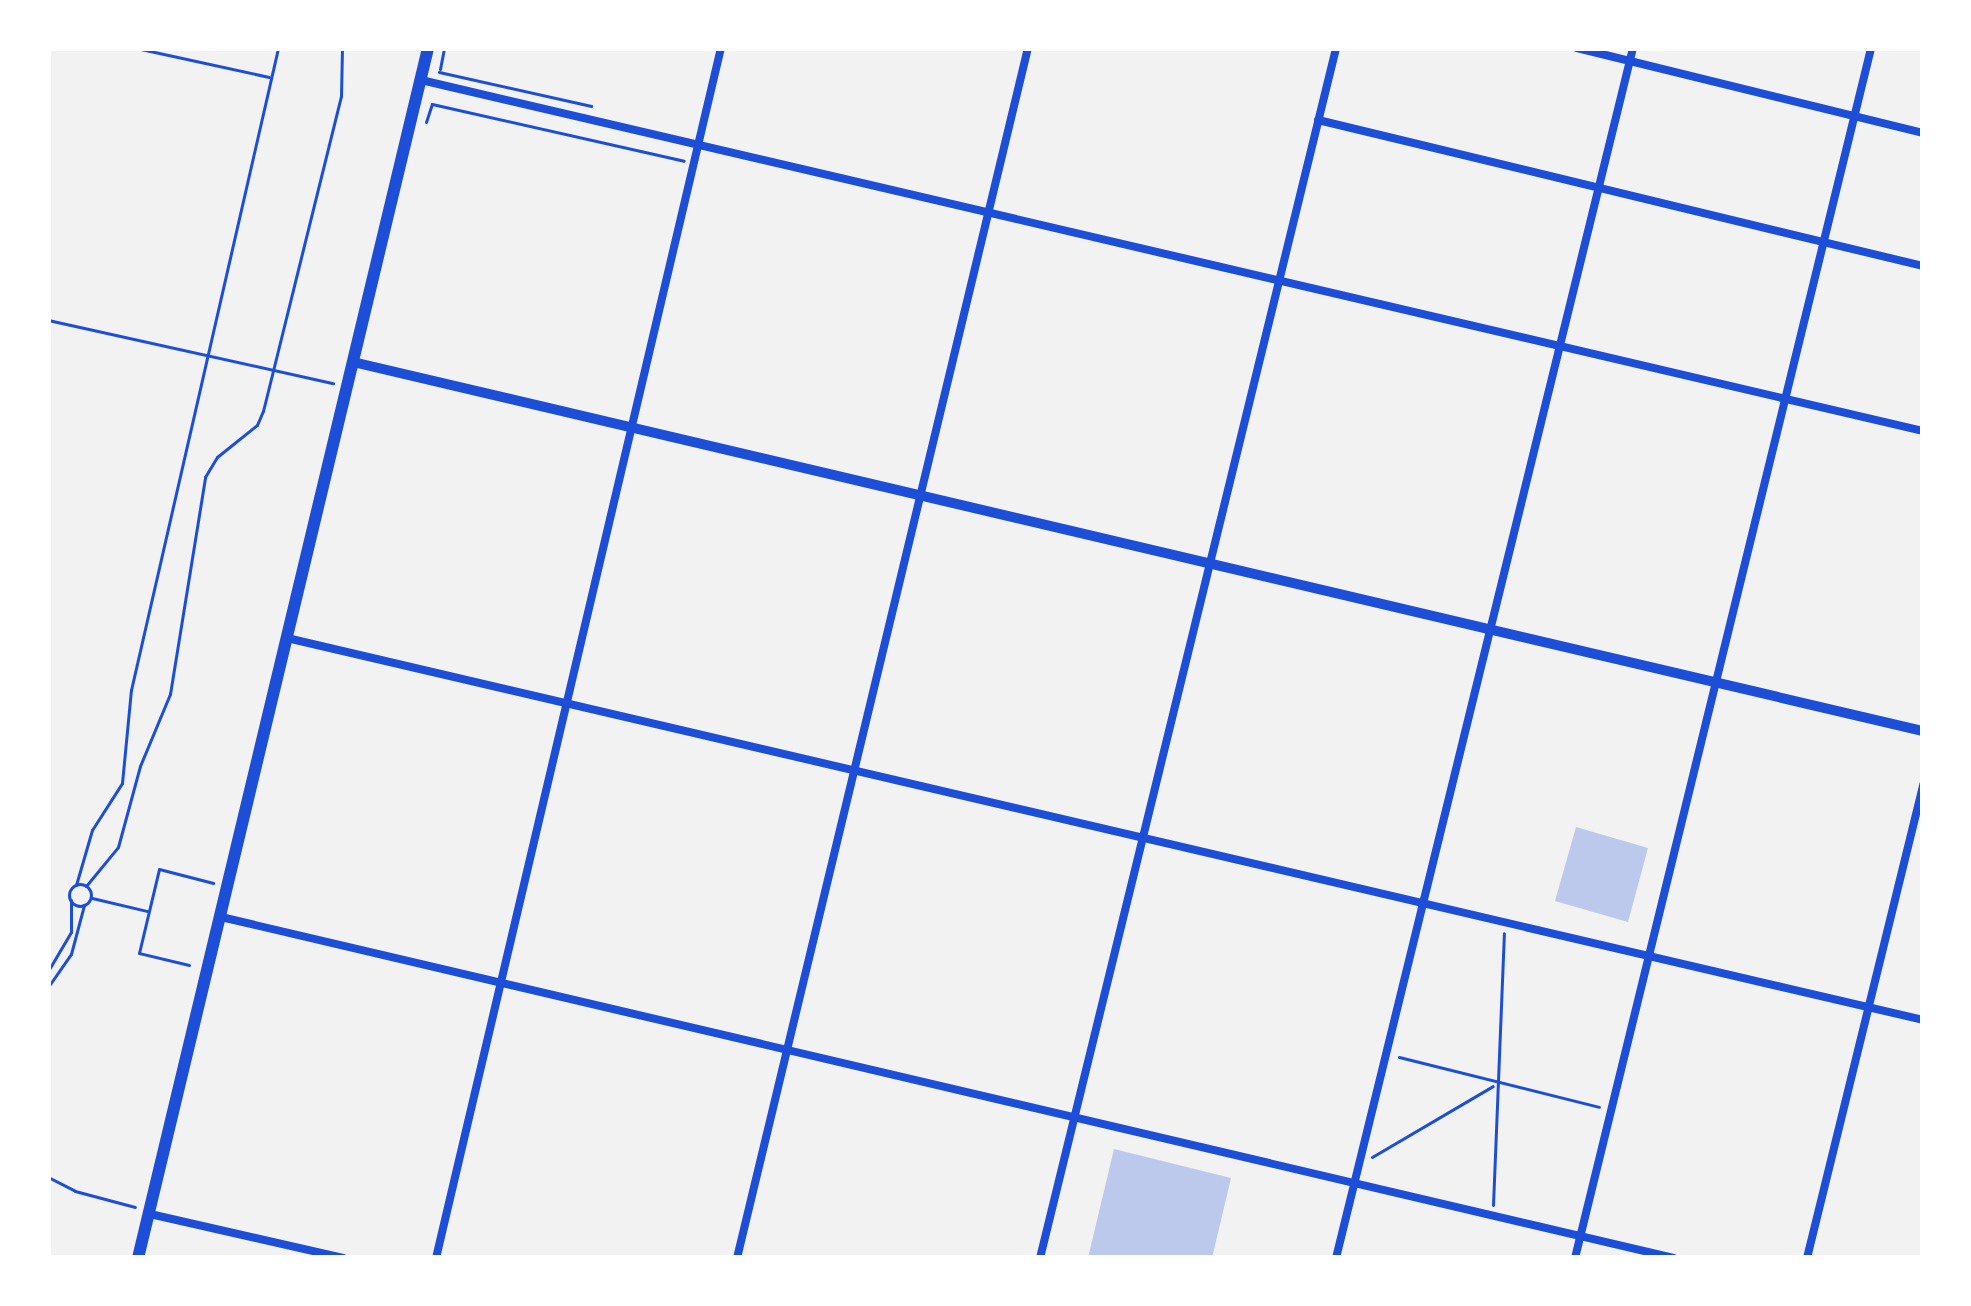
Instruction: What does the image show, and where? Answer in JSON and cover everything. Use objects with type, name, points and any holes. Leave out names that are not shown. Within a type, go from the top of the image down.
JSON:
[{"type":"main road","points":[[138,1258],[143,1210],[220,916],[428,48]]},
{"type":"street","points":[[436,1258],[721,48]]},
{"type":"street","points":[[736,1258],[1028,48]]},
{"type":"street","points":[[1040,1258],[1336,48]]},
{"type":"street","points":[[1577,48],[1923,133]]},
{"type":"street","points":[[1336,1258],[1633,48]]},
{"type":"street","points":[[1575,1258],[1871,48]]},
{"type":"street","points":[[421,80],[1923,431]]},
{"type":"street","points":[[1318,120],[1923,266]]},
{"type":"street","points":[[353,362],[1923,731]]},
{"type":"street","points":[[287,638],[1923,1019]]},
{"type":"street","points":[[1807,1258],[1923,784]]},
{"type":"street","points":[[220,916],[1674,1258]]},
{"type":"street","points":[[143,1210],[343,1258]]},
{"type":"path","points":[[136,48],[272,78]]},
{"type":"path","points":[[48,970],[70,932],[71,900],[92,830],[122,782],[131,690],[278,48]]},
{"type":"path","points":[[86,886],[118,847],[140,766],[170,694],[205,477],[217,457],[257,425],[275,369],[341,96],[342,48]]},
{"type":"path","points":[[439,70],[444,48]]},
{"type":"path","points":[[411,122],[425,127],[432,104],[694,164]]},
{"type":"path","points":[[48,320],[347,386]]},
{"type":"path","points":[[189,965],[139,953],[159,869],[212,883]]},
{"type":"path","points":[[76,885],[86,886]]},
{"type":"path","points":[[86,886],[90,897]]},
{"type":"path","points":[[90,897],[148,912]]},
{"type":"path","points":[[48,987],[71,954],[90,897]]},
{"type":"path","points":[[71,900],[84,904]]},
{"type":"path","points":[[1493,1213],[1505,918]]},
{"type":"path","points":[[1388,1054],[1612,1111]]},
{"type":"path","points":[[1360,1163],[1498,1084]]},
{"type":"path","points":[[48,1177],[75,1191],[143,1210]]},
{"type":"building","points":[[1576,827],[1648,848],[1628,922],[1555,901]]},
{"type":"building","points":[[1114,1149],[1231,1178],[1212,1258],[1088,1258]]}]
